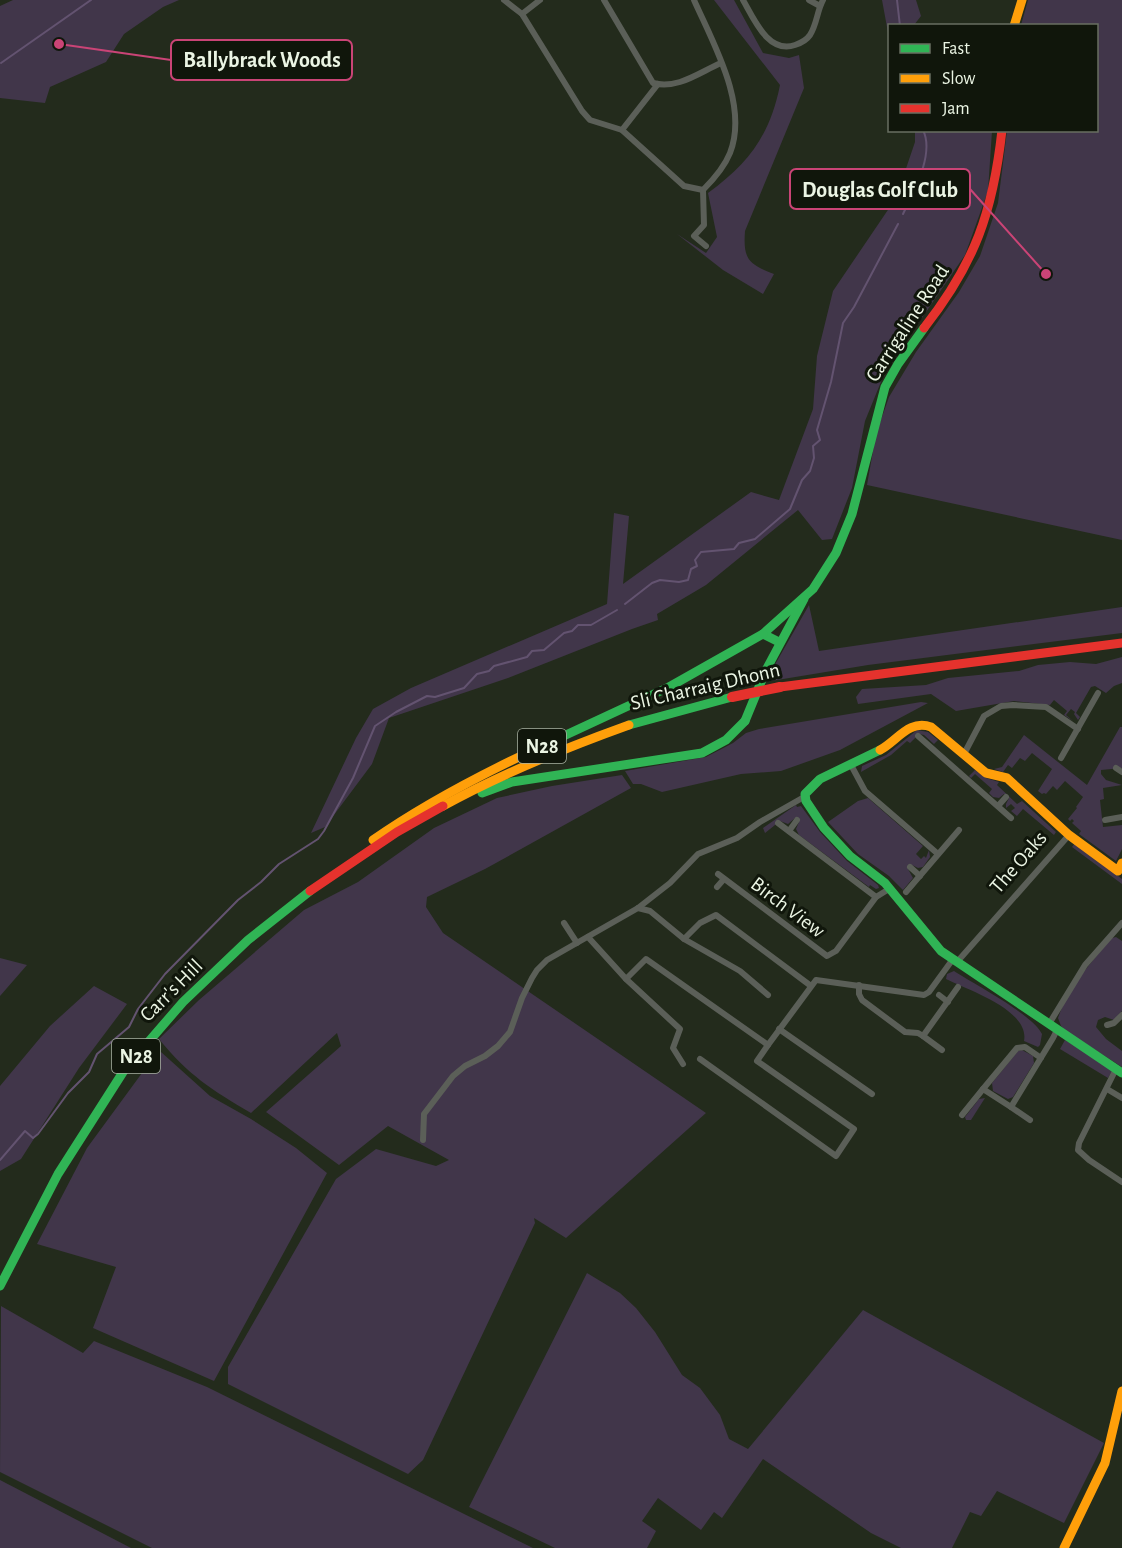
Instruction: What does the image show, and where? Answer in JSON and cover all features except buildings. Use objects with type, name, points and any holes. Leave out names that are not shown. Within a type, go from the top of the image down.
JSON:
[{"type":"main road","points":[[1015,24],[1022,0]]},
{"type":"main road","name":"Carrigaline Road","points":[[332,875],[353,867],[427,822],[489,789],[536,778],[702,753],[719,746],[733,735],[745,721],[779,642],[805,597],[827,568],[856,505],[871,435],[885,387],[911,346],[956,284],[977,247],[994,193],[1002,132]]},
{"type":"main road","name":"Carrigaline Road","points":[[764,634],[805,597]]},
{"type":"main road","points":[[764,634],[779,642]]},
{"type":"main road","name":"N28","points":[[332,875],[385,831],[442,796],[494,768],[610,715],[711,665],[764,634]]},
{"type":"main road","name":"Sli Charraig Dhonn","points":[[332,875],[419,819],[486,783],[534,760],[682,707],[780,687],[1122,644]]},
{"type":"main road","points":[[1069,835],[1007,778],[986,773],[931,726],[916,725],[883,749],[820,780],[807,790],[804,797],[824,828],[850,856],[879,877],[889,889],[902,895],[931,941],[955,961],[1119,1071]]},
{"type":"main road","name":"The Oaks","points":[[1069,835],[1120,867]]},
{"type":"main road","name":"Carr's Hill","points":[[0,1286],[45,1197],[123,1071],[158,1029],[230,957],[280,914],[332,875]]},
{"type":"main road","points":[[1064,1548],[1105,1463],[1122,1391]]},
{"type":"street","points":[[504,0],[522,14],[582,111],[590,120],[622,130],[684,186],[704,190]]},
{"type":"street","points":[[522,14],[540,0]]},
{"type":"street","points":[[604,0],[650,80],[658,84],[679,83],[721,63]]},
{"type":"street","points":[[694,0],[721,63],[735,114],[735,129],[729,155],[721,171],[704,190],[704,225],[694,236],[706,246]]},
{"type":"street","points":[[743,0],[767,37],[774,44],[783,47],[801,44],[813,30],[822,3],[809,0]]},
{"type":"street","points":[[622,130],[658,84]]},
{"type":"street","points":[[1061,758],[1098,693]]},
{"type":"street","points":[[964,754],[984,716],[1001,706],[1046,707],[1078,729]]},
{"type":"street","points":[[918,736],[1011,818]]},
{"type":"street","points":[[937,752],[948,739]]},
{"type":"street","points":[[851,765],[865,791],[938,854]]},
{"type":"street","points":[[423,1140],[424,1114],[453,1076],[465,1066],[498,1047],[510,1032],[522,998],[537,970],[547,960],[638,908],[699,854],[737,838],[804,797]]},
{"type":"street","points":[[998,806],[1006,797]]},
{"type":"street","points":[[1105,820],[1122,817]]},
{"type":"street","points":[[789,831],[797,820]]},
{"type":"street","points":[[778,823],[876,897]]},
{"type":"street","points":[[902,895],[959,830]]},
{"type":"street","name":"The Oaks","points":[[859,985],[924,995],[929,992],[1069,835]]},
{"type":"street","points":[[910,867],[920,876]]},
{"type":"street","name":"Birch View","points":[[717,874],[827,956],[836,951],[876,897],[889,889]]},
{"type":"street","name":"Birch View","points":[[717,887],[724,879]]},
{"type":"street","points":[[638,908],[650,911],[684,939],[740,971],[768,995]]},
{"type":"street","points":[[684,939],[700,923],[716,915],[811,986]]},
{"type":"street","points":[[1011,1107],[1041,1058],[1053,1027],[1085,965],[1122,922]]},
{"type":"street","points":[[564,923],[577,943]]},
{"type":"street","points":[[1115,931],[1122,936]]},
{"type":"street","points":[[588,937],[626,979],[680,1029],[673,1048],[683,1064]]},
{"type":"street","points":[[626,979],[646,959],[768,1045]]},
{"type":"street","points":[[700,1059],[836,1156],[854,1129],[757,1061],[811,986],[819,980],[859,985],[859,998],[905,1032],[918,1033],[942,1050]]},
{"type":"street","points":[[923,1036],[958,987]]},
{"type":"street","points":[[939,995],[948,1002]]},
{"type":"street","points":[[1107,1026],[1122,1016]]},
{"type":"street","points":[[779,1029],[872,1094]]},
{"type":"street","points":[[962,1115],[1017,1048],[1025,1047],[1041,1058]]},
{"type":"street","points":[[1119,1071],[1107,1089],[1079,1143],[1078,1150],[1122,1182]]},
{"type":"street","points":[[983,1089],[1030,1120]]},
{"type":"street","points":[[1107,1089],[1122,1098]]},
{"type":"shaded area","points":[[13,0],[179,0],[163,7],[124,34],[106,62],[50,87],[45,103],[0,98],[0,6]]},
{"type":"shaded area","points":[[714,0],[734,0],[763,53],[789,58],[799,55],[804,88],[745,231],[745,248],[749,259],[758,267],[774,274],[763,294],[723,270],[677,234],[706,253],[717,237],[708,193],[735,170],[756,146],[770,119],[780,85]]},
{"type":"shaded area","points":[[882,0],[916,0],[921,16],[915,24],[888,24],[888,33]]},
{"type":"shaded area","points":[[1028,0],[1122,0],[1122,540],[867,485],[876,434],[889,397],[916,352],[959,292],[980,256],[998,203],[1007,132],[1098,132],[1098,24],[1021,24]]},
{"type":"shaded area","points":[[915,132],[992,132],[988,191],[965,255],[885,372],[865,421],[852,488],[832,539],[822,540],[798,510],[706,585],[657,614],[658,620],[508,678],[389,718],[372,764],[325,827],[311,833],[356,738],[373,709],[411,688],[607,604],[614,513],[629,516],[623,584],[751,492],[779,500],[813,409],[817,356],[833,291],[896,198],[915,142]]},
{"type":"shaded area","points":[[809,605],[819,651],[1122,607],[1122,633],[868,665],[765,682]]},
{"type":"shaded area","points":[[1122,657],[1122,683],[1106,693],[1095,686],[1091,687],[1076,713],[1080,717],[1078,720],[1071,709],[1066,715],[1073,721],[1064,715],[1067,711],[1054,700],[1050,705],[1014,701],[956,711],[931,694],[858,704],[856,697],[862,689],[926,685],[948,678],[1019,671],[1038,665],[1070,662],[1096,664]]},
{"type":"shaded area","points":[[921,702],[928,703],[840,750],[781,771],[741,774],[662,792],[641,784],[633,784],[625,771],[706,757],[733,743],[746,733],[759,729]]},
{"type":"shaded area","points":[[1122,727],[1122,768],[1101,770],[1101,774],[1106,780],[1122,785],[1103,788],[1104,799],[1100,800],[1103,827],[1122,825],[1122,849],[1116,861],[1079,834],[1081,831],[1072,823],[1074,821],[1068,819],[1083,797],[1065,781],[1057,790],[1053,786],[1046,794],[1038,791],[1052,769],[1032,753],[1025,761],[1020,758],[1012,768],[1008,765],[1003,772],[994,769],[1002,767],[1024,735],[1087,785]]},
{"type":"shaded area","points":[[917,730],[928,732],[938,740],[934,744],[924,735],[919,734],[910,743],[907,741],[891,755],[861,772],[862,766],[886,755]]},
{"type":"shaded area","points":[[975,770],[986,778],[999,782],[997,785],[1017,804],[1022,801],[1056,832],[1054,835],[1023,809],[1017,816],[1011,811],[1015,808],[1011,804],[1006,808],[1009,798],[1004,794],[999,798],[993,797],[989,793],[992,789],[975,774],[971,778],[969,776]]},
{"type":"shaded area","points":[[622,775],[631,788],[485,869],[427,897],[426,907],[443,933],[706,1113],[566,1238],[534,1218],[535,1223],[423,1460],[408,1474],[228,1384],[228,1367],[336,1179],[376,1149],[436,1166],[449,1160],[388,1126],[339,1165],[266,1112],[341,1046],[337,1033],[251,1113],[201,1081],[180,1063],[159,1039],[199,1000],[304,910],[358,882],[434,828],[497,798],[552,786]]},
{"type":"shaded area","points":[[868,798],[923,846],[916,854],[921,859],[924,856],[926,858],[929,850],[930,857],[923,867],[918,868],[912,865],[908,869],[913,878],[903,890],[889,876],[858,854],[828,822],[858,801]]},
{"type":"shaded area","points":[[796,805],[801,806],[820,832],[847,861],[879,888],[876,889],[870,885],[869,887],[799,835],[796,829],[799,822],[795,818],[788,824],[780,821],[765,833],[763,828]]},
{"type":"shaded area","points":[[1075,843],[1122,879],[1122,884],[1072,847]]},
{"type":"shaded area","points":[[1116,937],[1122,941],[1122,1011],[1114,1020],[1105,1017],[1098,1020],[1096,1027],[1106,1039],[1122,1051],[1122,1067],[1066,1031],[1058,1018],[1068,996],[1082,975],[1112,938]]},
{"type":"shaded area","points":[[0,958],[27,965],[0,996]]},
{"type":"shaded area","points":[[954,971],[1027,1018],[1042,1034],[1040,1045],[1038,1047],[1024,1041],[1023,1030],[1017,1020],[996,1002],[946,979],[947,974]]},
{"type":"shaded area","points":[[94,986],[127,1004],[79,1068],[21,1159],[0,1171],[0,1086],[50,1026]]},
{"type":"shaded area","points":[[1065,1040],[1113,1069],[1108,1078],[1060,1049]]},
{"type":"shaded area","points":[[1022,1050],[1033,1056],[1034,1063],[1013,1097],[1008,1099],[993,1091],[992,1083],[1018,1051]]},
{"type":"shaded area","points":[[161,1052],[210,1096],[296,1148],[327,1173],[214,1381],[93,1328],[116,1267],[37,1244],[87,1148],[142,1073]]},
{"type":"shaded area","points":[[985,1098],[971,1120],[966,1120],[965,1117],[979,1099]]},
{"type":"shaded area","points":[[587,1273],[620,1293],[636,1308],[655,1332],[682,1375],[700,1388],[720,1415],[729,1439],[748,1449],[863,1310],[1104,1443],[1064,1523],[997,1491],[981,1516],[970,1512],[952,1548],[901,1548],[871,1533],[763,1459],[722,1518],[714,1512],[701,1530],[658,1498],[642,1521],[656,1531],[647,1548],[555,1548],[469,1507]]},
{"type":"shaded area","points":[[1,1306],[83,1353],[94,1341],[207,1387],[533,1548],[152,1548],[0,1472]]},
{"type":"shaded area","points":[[0,1480],[131,1548],[0,1548]]},
{"type":"waterway","points":[[1,63],[91,0]]},
{"type":"waterway","points":[[897,0],[900,24]]},
{"type":"waterway","points":[[903,214],[925,162],[926,140],[924,132]]},
{"type":"waterway","points":[[625,604],[652,583],[660,580],[679,582],[688,580],[691,569],[697,566],[695,560],[701,552],[734,549],[739,543],[755,539],[790,509],[802,480],[810,471],[814,458],[813,446],[820,440],[817,430],[831,382],[843,323],[854,307],[898,224]]},
{"type":"waterway","points":[[0,1160],[25,1131],[33,1138],[38,1134],[68,1093],[89,1072],[97,1054],[129,1027],[138,1009],[165,974],[238,900],[279,864],[318,839],[353,778],[375,726],[427,696],[435,697],[464,688],[477,674],[489,671],[494,666],[527,657],[532,651],[544,650],[564,633],[572,631],[578,625],[591,625],[617,610]]},
{"type":"traffic: fast","points":[[779,642],[763,634],[813,589],[836,553],[852,514],[885,387],[898,364],[924,328]]},
{"type":"traffic: fast","points":[[745,721],[766,670],[804,599]]},
{"type":"traffic: fast","points":[[540,747],[669,687],[763,634]]},
{"type":"traffic: fast","points":[[629,725],[732,697]]},
{"type":"traffic: fast","points":[[482,793],[512,782],[702,753],[726,740],[745,721]]},
{"type":"traffic: fast","points":[[880,750],[820,779],[805,794],[806,801],[824,828],[850,856],[885,883],[941,951],[1122,1073]]},
{"type":"traffic: fast","points":[[0,1286],[58,1174],[125,1069],[183,1002],[248,940],[310,891]]},
{"type":"traffic: slow","points":[[1015,24],[1022,0]]},
{"type":"traffic: slow","points":[[443,806],[534,762],[629,725]]},
{"type":"traffic: slow","points":[[880,750],[910,728],[923,725],[931,727],[986,773],[1007,778],[1069,835],[1118,871],[1122,863]]},
{"type":"traffic: slow","points":[[373,840],[455,790],[540,747]]},
{"type":"traffic: slow","points":[[1064,1548],[1105,1463],[1122,1391]]},
{"type":"traffic: jam","points":[[924,328],[956,281],[979,235],[993,186],[1002,132]]},
{"type":"traffic: jam","points":[[780,687],[1122,643]]},
{"type":"traffic: jam","points":[[732,697],[780,687]]},
{"type":"traffic: jam","points":[[310,891],[397,832],[443,806]]},
{"type":"place","name":"Ballybrack Woods","points":[[59,44]]},
{"type":"place","name":"Douglas Golf Club","points":[[1046,274]]}]
